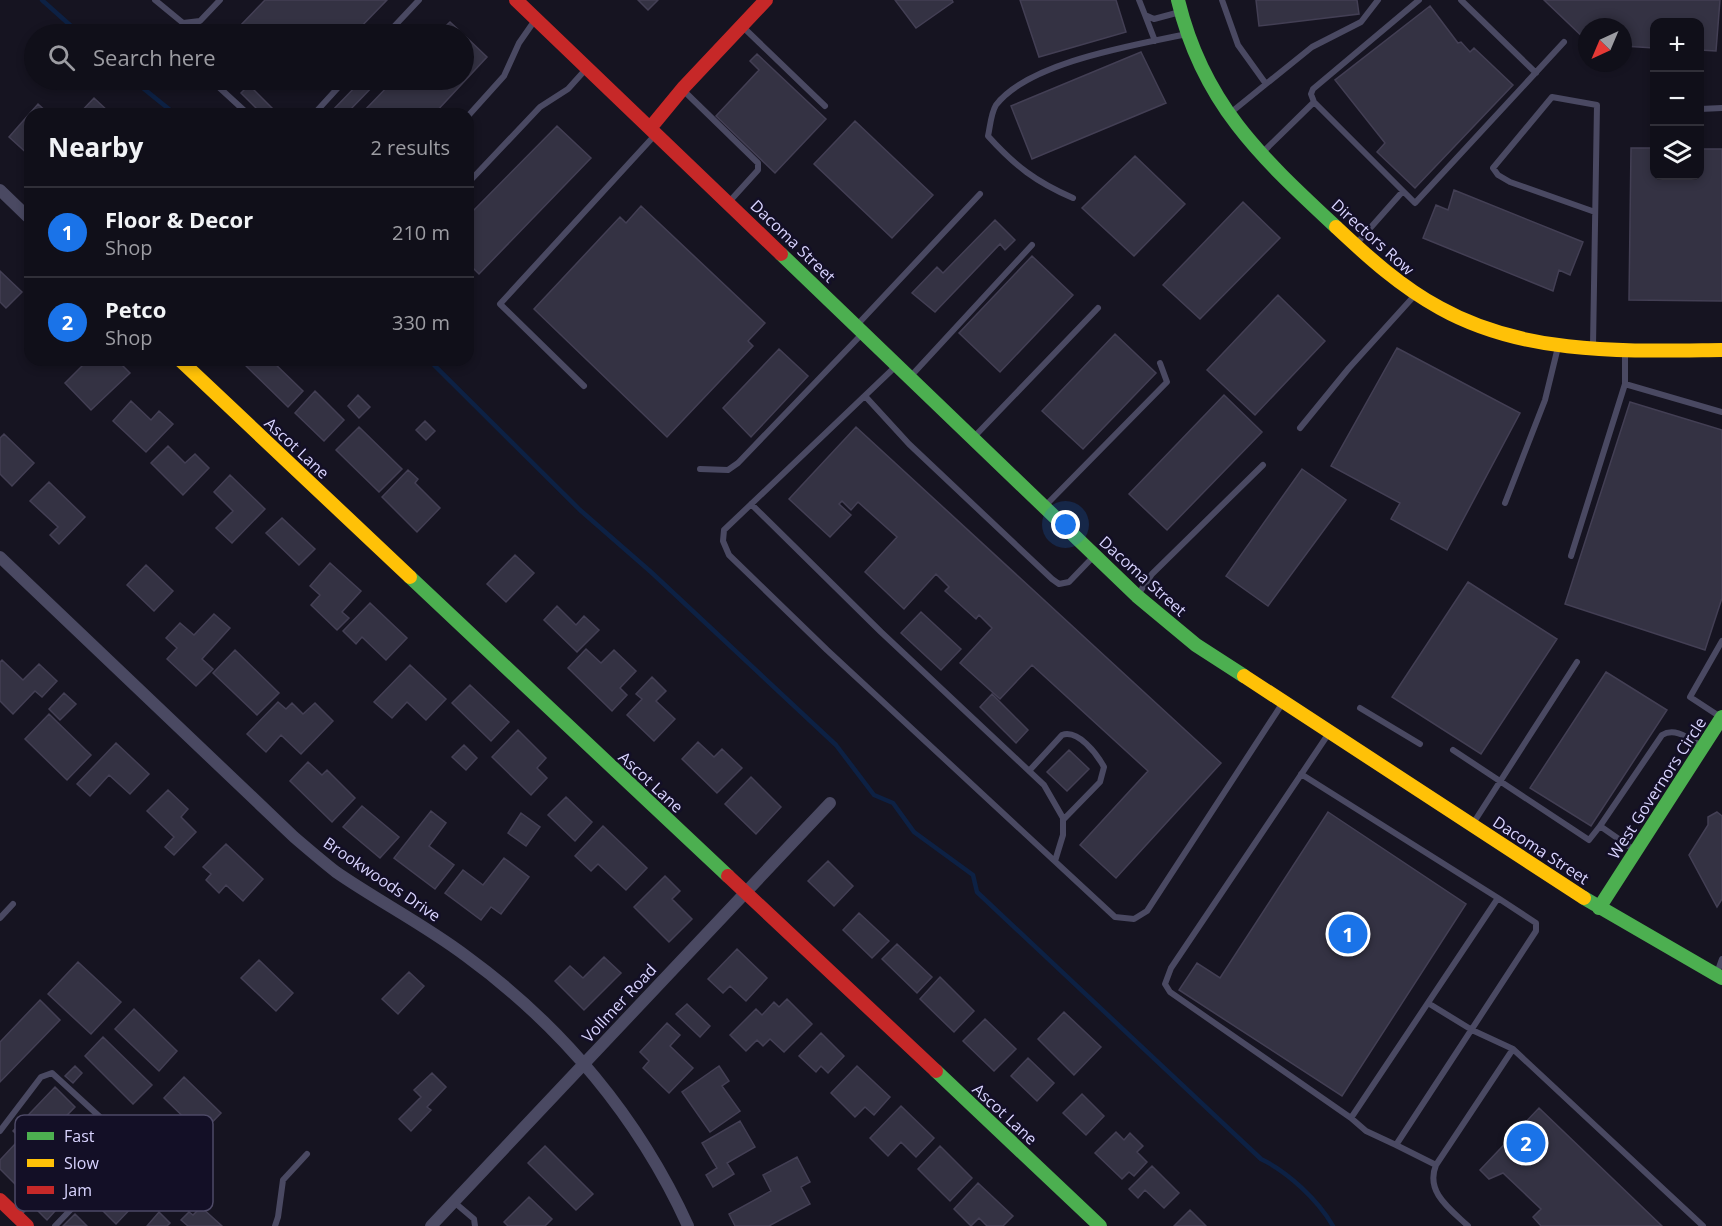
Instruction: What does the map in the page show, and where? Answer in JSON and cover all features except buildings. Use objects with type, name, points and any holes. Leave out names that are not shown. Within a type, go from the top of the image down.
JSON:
[{"type":"street","name":"Dacoma Street","points":[[516,0],[1137,596],[1196,645],[1599,908],[1719,977]]},
{"type":"street","points":[[654,130],[682,89],[766,0]]},
{"type":"street","name":"Directors Row","points":[[1179,6],[1187,34],[1213,92],[1261,154],[1355,246],[1416,294],[1451,316],[1493,332],[1558,347],[1593,350],[1722,350]]},
{"type":"street","points":[[0,190],[24,213]]},
{"type":"street","name":"Ascot Lane","points":[[186,366],[1100,1226]]},
{"type":"street","name":"Brookwoods Drive","points":[[0,557],[294,837],[336,872],[466,956],[518,997],[585,1063],[629,1120],[674,1196],[688,1226]]},
{"type":"street","name":"West Governors Circle","points":[[1599,908],[1722,717]]},
{"type":"street","name":"Vollmer Road","points":[[431,1226],[830,803]]},
{"type":"street","points":[[0,1200],[22,1221]]},
{"type":"lane","points":[[155,0],[183,23],[200,21],[220,0]]},
{"type":"lane","points":[[396,24],[419,0]]},
{"type":"lane","points":[[1139,0],[1155,41]]},
{"type":"lane","points":[[1222,0],[1238,45],[1266,84]]},
{"type":"lane","points":[[1229,115],[1312,47],[1361,22],[1378,0]]},
{"type":"lane","points":[[1419,0],[1321,81],[1311,94],[1314,102],[1415,202],[1564,42]]},
{"type":"lane","points":[[1461,0],[1536,72]]},
{"type":"lane","points":[[1145,15],[1154,19],[1179,6]]},
{"type":"lane","points":[[474,109],[504,76],[519,43],[536,19]]},
{"type":"lane","points":[[741,26],[825,106]]},
{"type":"lane","points":[[1073,198],[1039,183],[1007,157],[988,136],[995,107],[1009,92],[1031,78],[1099,54],[1187,34]]},
{"type":"lane","points":[[474,177],[540,107],[568,89],[586,69]]},
{"type":"lane","points":[[682,89],[758,163],[758,170],[729,202]]},
{"type":"lane","points":[[222,90],[241,108]]},
{"type":"lane","points":[[319,108],[336,90]]},
{"type":"lane","points":[[1593,350],[1597,105],[1552,97],[1492,168],[1498,175],[1510,182],[1595,212]]},
{"type":"lane","points":[[1261,154],[1314,102]]},
{"type":"lane","points":[[1704,109],[1722,108]]},
{"type":"lane","points":[[584,386],[500,304],[654,130]]},
{"type":"lane","points":[[1355,246],[1403,191]]},
{"type":"lane","points":[[700,469],[728,470],[738,463],[980,194]]},
{"type":"lane","points":[[910,377],[1032,245]]},
{"type":"lane","points":[[1300,428],[1349,368],[1416,294]]},
{"type":"lane","points":[[973,438],[1098,308]]},
{"type":"lane","points":[[1505,503],[1545,400],[1558,347]]},
{"type":"lane","points":[[1571,556],[1624,384],[1625,350]]},
{"type":"lane","points":[[1044,506],[1167,382],[1160,363]]},
{"type":"lane","points":[[897,364],[724,530],[723,541],[729,555],[827,650],[1115,916],[1134,918],[1147,910],[1283,702]]},
{"type":"lane","points":[[1624,384],[1722,412]]},
{"type":"lane","points":[[864,396],[909,444],[1059,584],[1069,582],[1095,555]]},
{"type":"lane","points":[[1137,596],[1152,574],[1263,465]]},
{"type":"lane","points":[[752,504],[881,632],[1044,785],[1058,805],[1063,820],[1063,835],[1055,861]]},
{"type":"lane","points":[[1722,641],[1690,697],[1722,717]]},
{"type":"lane","points":[[1472,825],[1577,662]]},
{"type":"lane","points":[[1360,708],[1420,744]]},
{"type":"lane","points":[[1029,771],[1062,735],[1068,732],[1074,734],[1098,756],[1104,767],[1100,782],[1063,820]]},
{"type":"lane","points":[[1329,732],[1171,968],[1165,984],[1170,992],[1352,1118],[1366,1131],[1436,1165]]},
{"type":"lane","points":[[1453,750],[1499,783],[1589,840],[1662,735],[1677,732],[1703,746]]},
{"type":"lane","points":[[1301,774],[1536,923],[1536,931],[1396,1145]]},
{"type":"lane","points":[[1600,826],[1636,851]]},
{"type":"lane","points":[[1352,1118],[1498,898]]},
{"type":"lane","points":[[0,918],[13,904]]},
{"type":"lane","points":[[1719,977],[1722,959]]},
{"type":"lane","points":[[1428,1003],[1472,1030],[1513,1049],[1703,1226]]},
{"type":"lane","points":[[1468,1226],[1436,1193],[1431,1176],[1513,1049]]},
{"type":"lane","points":[[0,1131],[41,1077],[52,1073],[98,1115]]},
{"type":"lane","points":[[275,1226],[283,1180],[307,1154]]},
{"type":"lane","points":[[454,1202],[474,1220],[475,1226]]},
{"type":"lane","points":[[55,1226],[69,1211]]},
{"type":"waterway","points":[[42,0],[69,24]]},
{"type":"waterway","points":[[145,90],[168,108]]},
{"type":"waterway","points":[[435,366],[580,510],[651,572],[836,745],[874,795],[893,803],[914,832],[973,875],[977,892],[1261,1159],[1282,1171],[1302,1188],[1333,1226]]},
{"type":"traffic: fast","points":[[1178,0],[1189,37],[1219,99],[1260,152],[1336,227]]},
{"type":"traffic: fast","points":[[781,254],[1137,596],[1196,645],[1244,676]]},
{"type":"traffic: fast","points":[[410,577],[728,876]]},
{"type":"traffic: fast","points":[[1599,908],[1722,717]]},
{"type":"traffic: fast","points":[[1584,898],[1722,978]]},
{"type":"traffic: fast","points":[[936,1071],[1100,1226]]},
{"type":"traffic: slow","points":[[1336,227],[1385,271],[1426,300],[1473,324],[1507,335],[1542,343],[1614,350],[1722,350]]},
{"type":"traffic: slow","points":[[186,366],[410,577]]},
{"type":"traffic: slow","points":[[1244,676],[1584,898]]},
{"type":"traffic: jam","points":[[516,0],[781,254]]},
{"type":"traffic: jam","points":[[651,127],[684,87],[766,0]]},
{"type":"traffic: jam","points":[[728,876],[936,1071]]},
{"type":"traffic: jam","points":[[0,1200],[27,1226]]},
{"type":"place","name":"Floor & Decor","points":[[1348,934]]},
{"type":"place","name":"Petco","points":[[1526,1143]]}]
